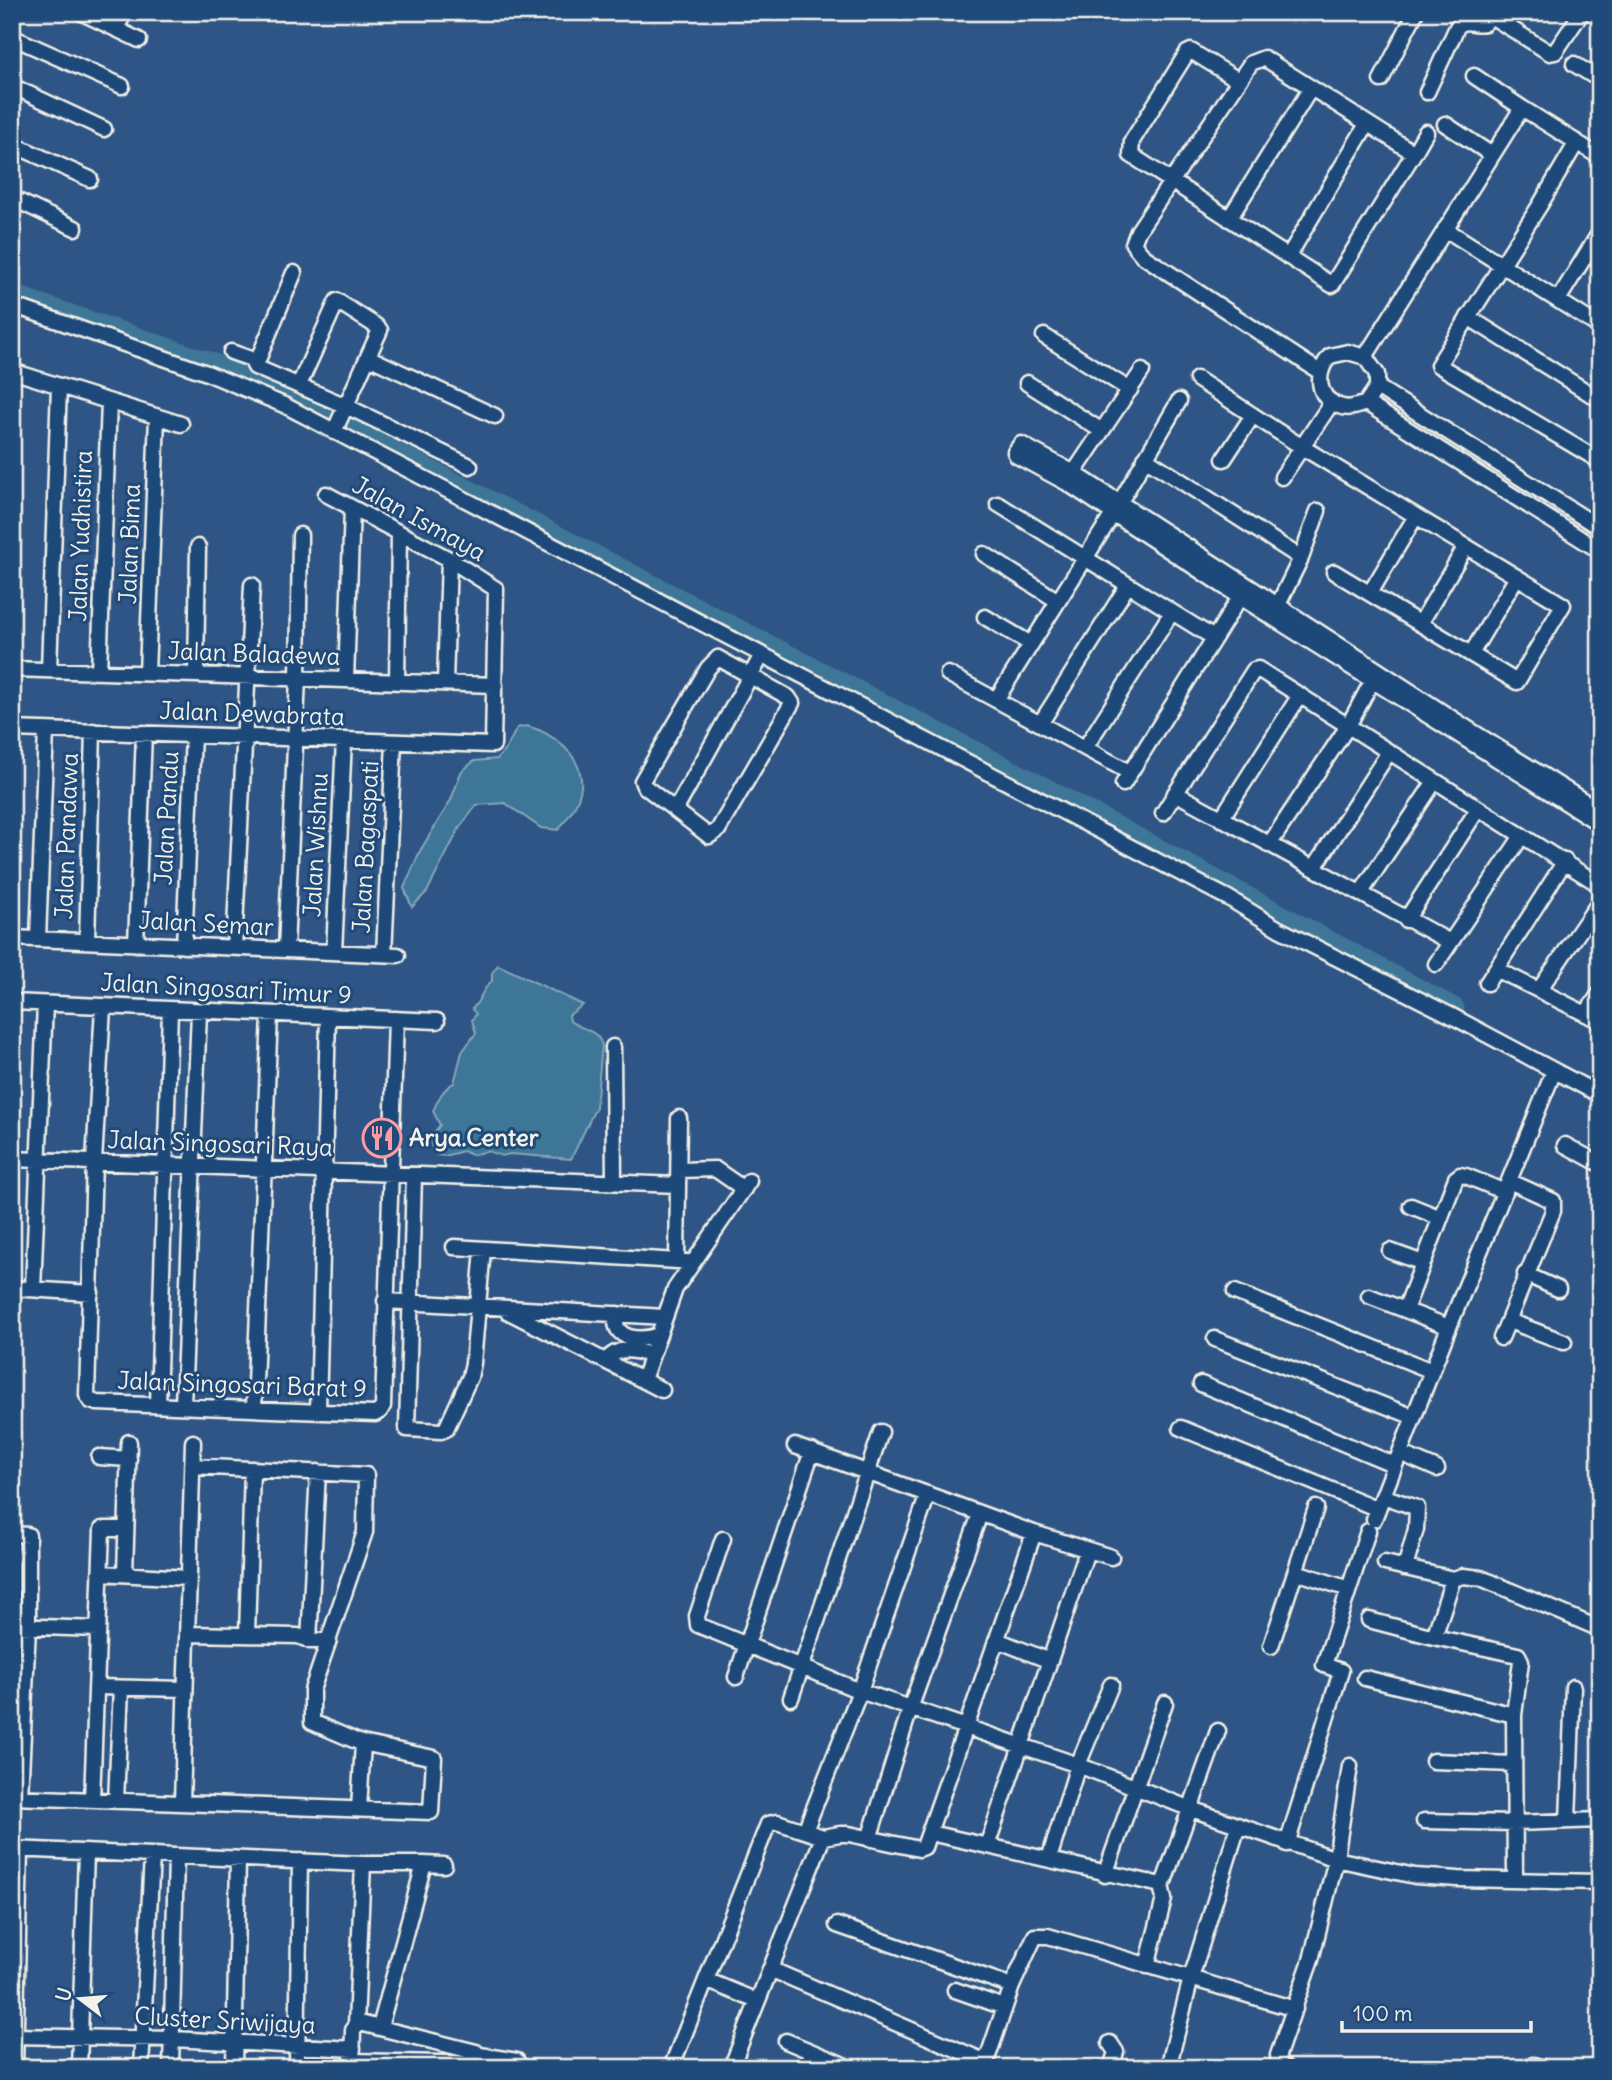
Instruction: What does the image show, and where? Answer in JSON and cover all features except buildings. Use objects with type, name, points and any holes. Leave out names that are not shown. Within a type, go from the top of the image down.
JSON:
[{"type":"street","points":[[80,12],[139,40]]},
{"type":"street","points":[[116,28],[124,12]]},
{"type":"street","points":[[1381,80],[1416,12]]},
{"type":"street","points":[[1452,12],[1481,24],[1491,14],[1550,53],[1555,52],[1577,14]]},
{"type":"street","points":[[1427,92],[1457,27],[1468,20]]},
{"type":"street","points":[[12,37],[122,86]]},
{"type":"street","points":[[1238,80],[1191,51],[1184,57],[1132,141],[1131,155],[1332,285],[1426,132]]},
{"type":"street","points":[[1320,372],[1137,251],[1133,244],[1138,230],[1238,80],[1251,63],[1264,58],[1414,153]]},
{"type":"street","points":[[1573,64],[1600,80]]},
{"type":"street","points":[[1474,76],[1600,157]]},
{"type":"street","points":[[12,86],[104,129]]},
{"type":"street","points":[[1229,219],[1311,88]]},
{"type":"street","points":[[1365,357],[1522,108]]},
{"type":"street","points":[[1288,257],[1367,124]]},
{"type":"street","points":[[1445,124],[1492,155]]},
{"type":"street","points":[[1577,142],[1438,365],[1600,461]]},
{"type":"street","points":[[12,144],[90,179]]},
{"type":"street","points":[[12,198],[75,228]]},
{"type":"street","points":[[1445,229],[1600,327]]},
{"type":"street","points":[[1558,300],[1597,242]]},
{"type":"street","points":[[255,367],[294,274]]},
{"type":"street","points":[[299,385],[337,301],[380,330],[336,428]]},
{"type":"street","points":[[12,305],[217,377],[336,428],[762,655],[1230,899],[1279,929],[1450,1015],[1600,1095]]},
{"type":"street","points":[[1468,317],[1600,400]]},
{"type":"street","points":[[1044,336],[1130,390]]},
{"type":"street","points":[[231,352],[251,359],[255,367],[346,406],[470,467]]},
{"type":"street","points":[[1348,352],[1365,357],[1377,374],[1377,387],[1367,403],[1340,407],[1326,398],[1318,382],[1320,372],[1331,356],[1348,352]]},
{"type":"street","points":[[369,357],[495,416]]},
{"type":"street","points":[[1143,371],[1070,478],[1180,556],[1244,591],[1376,675],[1563,795],[1600,824]]},
{"type":"street","points":[[12,372],[181,425]]},
{"type":"street","points":[[1196,379],[1302,447],[1563,605],[1517,682],[1334,572]]},
{"type":"street","points":[[1027,383],[1102,431]]},
{"type":"street","points":[[49,670],[58,386]]},
{"type":"street","points":[[1377,387],[1600,528]]},
{"type":"street","points":[[996,700],[1116,509],[1179,401]]},
{"type":"street","name":"Jalan Yudhistira","points":[[99,672],[109,402]]},
{"type":"street","points":[[1282,477],[1332,402]]},
{"type":"street","points":[[1367,403],[1600,551]]},
{"type":"street","points":[[1224,459],[1253,415]]},
{"type":"street","name":"Jalan Bima","points":[[147,673],[157,417]]},
{"type":"street","points":[[1145,458],[1301,558]]},
{"type":"street","name":"Jalan Ismaya","points":[[326,494],[449,559],[496,589],[494,742],[490,747]]},
{"type":"street","points":[[998,503],[1214,638]]},
{"type":"street","points":[[346,680],[352,508]]},
{"type":"street","points":[[1278,605],[1301,558],[1318,511]]},
{"type":"street","points":[[1370,593],[1416,516]]},
{"type":"street","points":[[397,681],[399,533]]},
{"type":"street","points":[[286,950],[298,678],[300,535]]},
{"type":"street","points":[[1420,624],[1466,546]]},
{"type":"street","points":[[196,675],[198,547]]},
{"type":"street","points":[[984,554],[1058,601]]},
{"type":"street","points":[[445,683],[449,559]]},
{"type":"street","points":[[1471,654],[1517,577]]},
{"type":"street","points":[[234,948],[252,584]]},
{"type":"street","points":[[1040,724],[1128,584]]},
{"type":"street","points":[[1244,591],[1278,605],[1376,675]]},
{"type":"street","points":[[948,674],[1085,748],[1126,778],[1244,591]]},
{"type":"street","points":[[1085,748],[1171,612]]},
{"type":"street","points":[[985,617],[1031,644]]},
{"type":"street","points":[[676,809],[762,655]]},
{"type":"street","points":[[722,659],[750,675],[792,703],[715,834],[709,836],[644,786],[643,779],[714,660],[722,659]]},
{"type":"street","name":"Jalan Baladewa","points":[[12,669],[495,685]]},
{"type":"street","points":[[1163,813],[1256,669],[1600,885]]},
{"type":"street","points":[[1269,845],[1348,726],[1376,675]]},
{"type":"street","points":[[1221,819],[1300,695]]},
{"type":"street","name":"Jalan Dewabrata","points":[[12,729],[490,747]]},
{"type":"street","points":[[38,939],[46,730]]},
{"type":"street","name":"Jalan Pandawa","points":[[87,942],[93,732]]},
{"type":"street","points":[[136,944],[144,733]]},
{"type":"street","name":"Jalan Pandu","points":[[184,946],[193,735]]},
{"type":"street","name":"Jalan Wishnu","points":[[334,952],[344,740]]},
{"type":"street","name":"Jalan Bagaspati","points":[[391,955],[394,742]]},
{"type":"street","points":[[1314,868],[1389,752]]},
{"type":"street","points":[[1360,894],[1435,781]]},
{"type":"street","points":[[1175,793],[1450,942]]},
{"type":"street","points":[[1563,795],[1600,811]]},
{"type":"street","points":[[1406,920],[1478,809]]},
{"type":"street","points":[[1436,964],[1522,836]]},
{"type":"street","points":[[1487,983],[1565,861]]},
{"type":"street","points":[[1539,989],[1600,901]]},
{"type":"street","name":"Jalan Semar","points":[[12,939],[391,955]]},
{"type":"street","points":[[1496,969],[1593,1018],[1600,993]]},
{"type":"street","name":"Jalan Singosari Timur 9","points":[[12,1002],[437,1021]]},
{"type":"street","points":[[33,1289],[45,1004]]},
{"type":"street","points":[[12,1287],[91,1293],[94,1162],[103,1007]]},
{"type":"street","points":[[158,1405],[170,1010]]},
{"type":"street","points":[[183,1405],[198,1012]]},
{"type":"street","points":[[254,1409],[270,1014]]},
{"type":"street","points":[[318,1412],[328,1017]]},
{"type":"street","points":[[396,1020],[385,1301],[665,1317]]},
{"type":"street","points":[[614,1047],[614,1182]]},
{"type":"street","points":[[1287,1844],[1341,1671],[1324,1665],[1349,1589],[1449,1327],[1554,1071]]},
{"type":"street","points":[[677,1260],[679,1118]]},
{"type":"street","points":[[1565,1145],[1600,1164]]},
{"type":"street","name":"Jalan Singosari Raya","points":[[12,1159],[614,1182],[678,1178],[715,1169],[747,1185],[693,1262]]},
{"type":"street","points":[[414,1174],[407,1429],[442,1431],[450,1422],[472,1369],[483,1249]]},
{"type":"street","points":[[1405,1310],[1456,1178],[1460,1175],[1507,1186],[1553,1201],[1553,1211],[1501,1338]]},
{"type":"street","points":[[1411,1206],[1441,1218]]},
{"type":"street","points":[[454,1247],[693,1262],[675,1289],[643,1380]]},
{"type":"street","points":[[1391,1251],[1423,1263]]},
{"type":"street","points":[[1525,1274],[1558,1289]]},
{"type":"street","points":[[1235,1292],[1432,1371]]},
{"type":"street","name":"Jalan Singosari Barat 9","points":[[91,1293],[87,1395],[91,1401],[374,1414],[383,1406],[385,1301]]},
{"type":"street","points":[[1370,1296],[1449,1327]]},
{"type":"street","points":[[500,1308],[662,1390]]},
{"type":"street","points":[[550,1332],[557,1320],[555,1311]]},
{"type":"street","points":[[617,1314],[615,1321],[626,1337],[638,1340],[659,1335]]},
{"type":"street","points":[[1509,1321],[1564,1342]]},
{"type":"street","points":[[1215,1339],[1414,1418]]},
{"type":"street","points":[[606,1361],[612,1353],[621,1349],[652,1355]]},
{"type":"street","points":[[1201,1384],[1398,1459],[1437,1469]]},
{"type":"street","points":[[1181,1428],[1376,1514],[1417,1508],[1416,1529],[1405,1568]]},
{"type":"street","points":[[791,1698],[881,1432]]},
{"type":"street","points":[[125,1574],[129,1442]]},
{"type":"street","points":[[182,1803],[193,1442]]},
{"type":"street","points":[[795,1446],[1034,1533],[1111,1557]]},
{"type":"street","points":[[737,1677],[811,1451]]},
{"type":"street","points":[[99,1457],[129,1459]]},
{"type":"street","points":[[12,1534],[28,1535],[28,1627],[16,1797],[430,1811],[435,1758],[362,1743],[312,1722],[312,1690],[365,1532],[366,1475],[192,1466]]},
{"type":"street","points":[[247,1635],[252,1469]]},
{"type":"street","points":[[309,1641],[318,1472]]},
{"type":"street","points":[[805,1831],[860,1690],[929,1494]]},
{"type":"street","points":[[1271,1646],[1316,1508]]},
{"type":"street","points":[[869,1839],[911,1706],[980,1514]]},
{"type":"street","points":[[92,1800],[102,1529],[126,1530]]},
{"type":"street","points":[[671,2068],[768,1824],[777,1822],[823,1838],[840,1833],[921,1849],[930,1833],[1034,1533]]},
{"type":"street","points":[[723,1539],[696,1622],[701,1628],[747,1646],[860,1690],[1022,1745],[1135,1789],[1336,1859],[1415,1876],[1600,1882]]},
{"type":"street","points":[[987,1846],[1087,1551]]},
{"type":"street","points":[[1385,1563],[1453,1579],[1463,1576],[1481,1578],[1600,1629]]},
{"type":"street","points":[[1296,1572],[1349,1589]]},
{"type":"street","points":[[100,1573],[188,1578]]},
{"type":"street","points":[[1434,1637],[1453,1579]]},
{"type":"street","points":[[1369,1620],[1520,1656],[1521,1671],[1514,1715],[1515,1879]]},
{"type":"street","points":[[12,1626],[98,1629]]},
{"type":"street","points":[[187,1634],[298,1636],[309,1641],[329,1640]]},
{"type":"street","points":[[996,1640],[1050,1661]]},
{"type":"street","points":[[1365,1678],[1514,1715]]},
{"type":"street","points":[[1049,1859],[1078,1765],[1111,1685]]},
{"type":"street","points":[[96,1687],[185,1689]]},
{"type":"street","points":[[1568,1821],[1573,1687]]},
{"type":"street","points":[[116,1801],[121,1688]]},
{"type":"street","points":[[1105,1875],[1165,1703]]},
{"type":"street","points":[[1147,1966],[1164,1899],[1161,1885],[1218,1731]]},
{"type":"street","points":[[359,1809],[362,1743]]},
{"type":"street","points":[[1433,1761],[1513,1764]]},
{"type":"street","points":[[1285,2068],[1278,2061],[1278,2055],[1311,1960],[1336,1859],[1350,1766]]},
{"type":"street","points":[[1424,1821],[1514,1823],[1600,1820]]},
{"type":"street","points":[[1168,2068],[1191,1978],[1238,1826]]},
{"type":"street","points":[[930,1833],[1049,1859],[1105,1875],[1161,1885]]},
{"type":"street","points":[[731,2068],[823,1838]]},
{"type":"street","points":[[15,2068],[16,1849],[444,1865]]},
{"type":"street","points":[[79,2068],[86,1852]]},
{"type":"street","points":[[141,2068],[152,1855]]},
{"type":"street","points":[[171,2068],[176,1856]]},
{"type":"street","points":[[234,2068],[238,1859]]},
{"type":"street","points":[[298,2068],[300,1861]]},
{"type":"street","points":[[352,2059],[363,1864]]},
{"type":"street","points":[[380,2027],[424,1864]]},
{"type":"street","points":[[837,1925],[1012,1986]]},
{"type":"street","points":[[770,1969],[985,2065],[1012,1986],[1035,1936],[1041,1934],[1295,2009]]},
{"type":"street","points":[[706,1980],[757,2001]]},
{"type":"street","points":[[955,1990],[1004,2007]]},
{"type":"street","points":[[356,2025],[365,2023],[470,2050],[483,2062],[517,2061]]},
{"type":"street","name":"Cluster Sriwijaya","points":[[15,2036],[173,2039],[299,2046],[369,2065],[428,2066],[483,2062]]},
{"type":"street","points":[[786,2041],[851,2068]]},
{"type":"street","points":[[1110,2043],[1116,2052],[1111,2068]]},
{"type":"green space","points":[[12,296],[222,368],[319,414],[931,730],[1600,1090],[284,405],[12,305]]},
{"type":"water","points":[[527,726],[556,740],[577,765],[581,787],[572,810],[558,830],[541,828],[505,803],[477,805],[460,827],[427,892],[412,907],[404,888],[420,851],[451,800],[461,772],[474,761],[497,759],[506,749],[517,728]]},
{"type":"water","points":[[498,965],[583,1005],[569,1015],[570,1021],[597,1036],[602,1045],[596,1107],[571,1159],[510,1154],[502,1156],[487,1151],[472,1155],[463,1151],[445,1156],[437,1155],[428,1140],[440,1125],[433,1111],[444,1091],[454,1083],[462,1052],[476,1033],[472,1020],[476,1014],[472,1009],[492,981],[492,973]]},
{"type":"waterway","points":[[12,296],[222,368],[319,414],[1037,785],[1453,1009]]},
{"type":"place","name":"Arya.Center","points":[[382,1138]]}]
